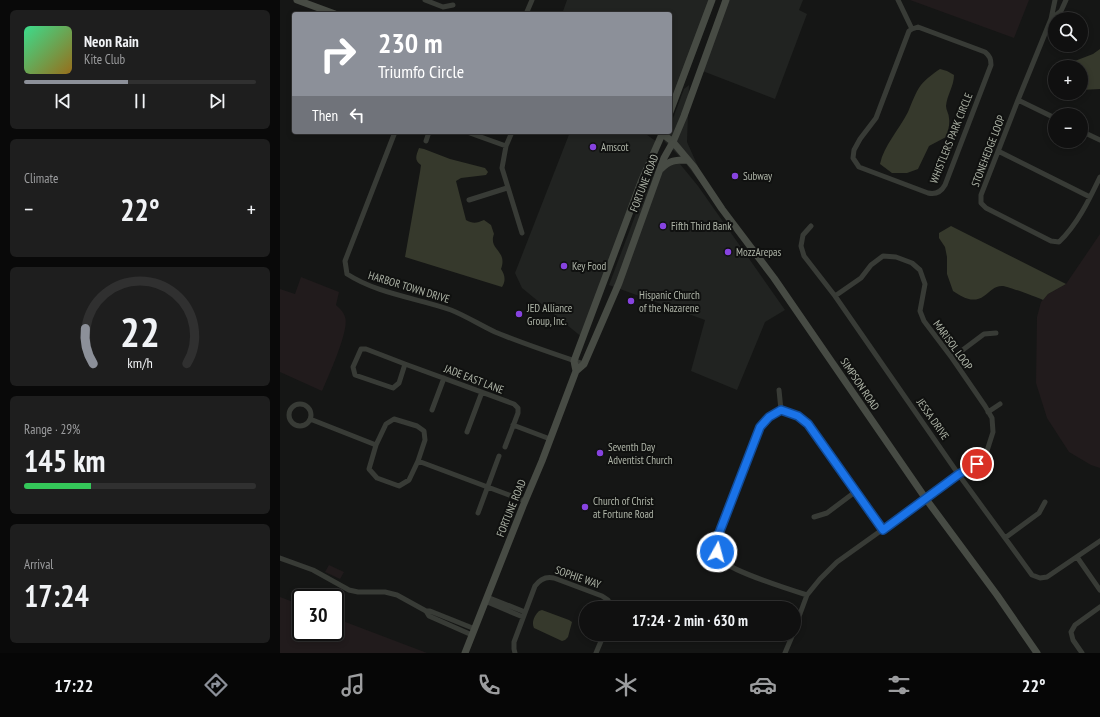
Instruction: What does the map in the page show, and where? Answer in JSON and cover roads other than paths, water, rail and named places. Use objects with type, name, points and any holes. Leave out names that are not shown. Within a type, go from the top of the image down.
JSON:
[{"type":"main road","points":[[297,0],[330,12]]},
{"type":"main road","points":[[672,107],[712,0]]},
{"type":"main road","name":"FORTUNE ROAD","points":[[465,653],[576,371],[584,364],[619,283],[664,158],[673,142],[726,0]]},
{"type":"main road","name":"FORTUNE ROAD","points":[[574,361],[641,182],[662,134]]},
{"type":"main road","name":"SIMPSON ROAD","points":[[663,134],[673,142],[688,160],[774,278],[926,499],[997,595],[1037,653]]},
{"type":"main road","points":[[660,171],[672,160],[688,160]]},
{"type":"main road","points":[[574,361],[576,371]]},
{"type":"street","points":[[425,0],[443,7],[453,5]]},
{"type":"street","points":[[527,12],[532,0]]},
{"type":"street","points":[[898,0],[912,28]]},
{"type":"street","name":"STONEHEDGE LOOP","points":[[1054,12],[1055,0]]},
{"type":"street","name":"STONEHEDGE LOOP","points":[[1060,12],[1066,0]]},
{"type":"street","name":"WHISTLERS PARK CIRCLE","points":[[918,27],[985,52],[990,57],[991,61],[945,185],[940,191],[934,194],[859,167],[853,158],[854,150],[860,139],[876,118],[909,31],[912,28],[918,27]]},
{"type":"street","name":"STONEHEDGE LOOP","points":[[1048,31],[1018,100],[981,195],[981,203],[986,208],[1051,241],[1058,242],[1068,233],[1090,197],[1100,177]]},
{"type":"street","points":[[1018,100],[1048,115]]},
{"type":"street","name":"HARBOR TOWN DRIVE","points":[[395,134],[345,261],[347,274],[356,280],[378,289],[451,310],[527,345],[584,364]]},
{"type":"street","points":[[426,141],[428,134]]},
{"type":"street","points":[[477,134],[506,146]]},
{"type":"street","points":[[511,134],[506,146],[502,168],[522,233]]},
{"type":"street","points":[[1088,134],[1100,140]]},
{"type":"street","points":[[998,152],[1090,197]]},
{"type":"street","points":[[469,200],[507,188]]},
{"type":"street","name":"JESSA DRIVE","points":[[811,226],[803,235],[801,246],[804,256],[835,296],[1004,538],[1032,575],[1040,578],[1047,577],[1100,541]]},
{"type":"street","name":"MARISOL LOOP","points":[[801,611],[807,595],[837,562],[959,474],[977,464],[986,454],[993,432],[992,418],[952,358],[924,321],[920,311],[925,284],[920,270],[912,263],[896,257],[883,256],[871,265],[861,278],[835,296]]},
{"type":"street","points":[[952,358],[984,334],[996,333]]},
{"type":"street","name":"JADE EAST LANE","points":[[405,364],[399,383],[393,388],[355,375],[353,367],[358,352],[361,349],[366,349],[514,404],[518,408],[518,413],[505,447]]},
{"type":"street","points":[[432,410],[444,378]]},
{"type":"street","points":[[779,390],[781,410]]},
{"type":"street","points":[[467,432],[482,392]]},
{"type":"street","points":[[988,412],[1000,404]]},
{"type":"street","points":[[303,405],[309,409],[310,419],[305,425],[294,425],[289,419],[289,412],[293,406],[303,405]]},
{"type":"street","points":[[807,595],[742,572],[724,563],[717,552],[716,541],[760,427],[769,417],[781,410],[798,416],[808,424],[883,530]]},
{"type":"street","points":[[310,419],[376,444]]},
{"type":"street","points":[[394,419],[417,426],[424,431],[425,440],[418,461],[409,480],[399,486],[377,478],[369,469],[376,444],[386,424],[394,419]]},
{"type":"street","points":[[513,425],[550,439]]},
{"type":"street","points":[[478,513],[499,456]]},
{"type":"street","points":[[418,461],[525,501]]},
{"type":"street","points":[[814,517],[827,513],[855,492]]},
{"type":"street","points":[[1004,538],[1039,513],[1045,502]]},
{"type":"street","points":[[1077,557],[1100,590]]},
{"type":"street","points":[[280,558],[313,570],[349,590],[358,592],[385,592],[398,595],[426,612],[430,611],[474,632]]},
{"type":"street","name":"SOPHIE WAY","points":[[515,653],[514,642],[524,614],[537,583],[542,579],[551,577],[602,596],[608,601]]},
{"type":"street","points":[[486,599],[524,614]]},
{"type":"street","points":[[1082,653],[1073,640],[1071,632],[1075,625],[1100,607]]},
{"type":"street","points":[[596,653],[601,641]]},
{"type":"street","points":[[785,653],[789,641]]},
{"type":"place","name":"Amscot","points":[[593,147]]},
{"type":"place","name":"Subway","points":[[735,176]]},
{"type":"place","name":"Fifth Third Bank","points":[[663,226]]},
{"type":"place","name":"MozzArepas","points":[[728,252]]},
{"type":"place","name":"Key Food","points":[[564,266]]},
{"type":"place","name":"Hispanic Church of the Nazarene","points":[[631,301]]},
{"type":"place","name":"JED Alliance Group, Inc.","points":[[519,314]]},
{"type":"place","name":"Seventh Day Adventist Church","points":[[600,453]]},
{"type":"place","name":"Church of Christ at Fortune Road","points":[[585,507]]}]
